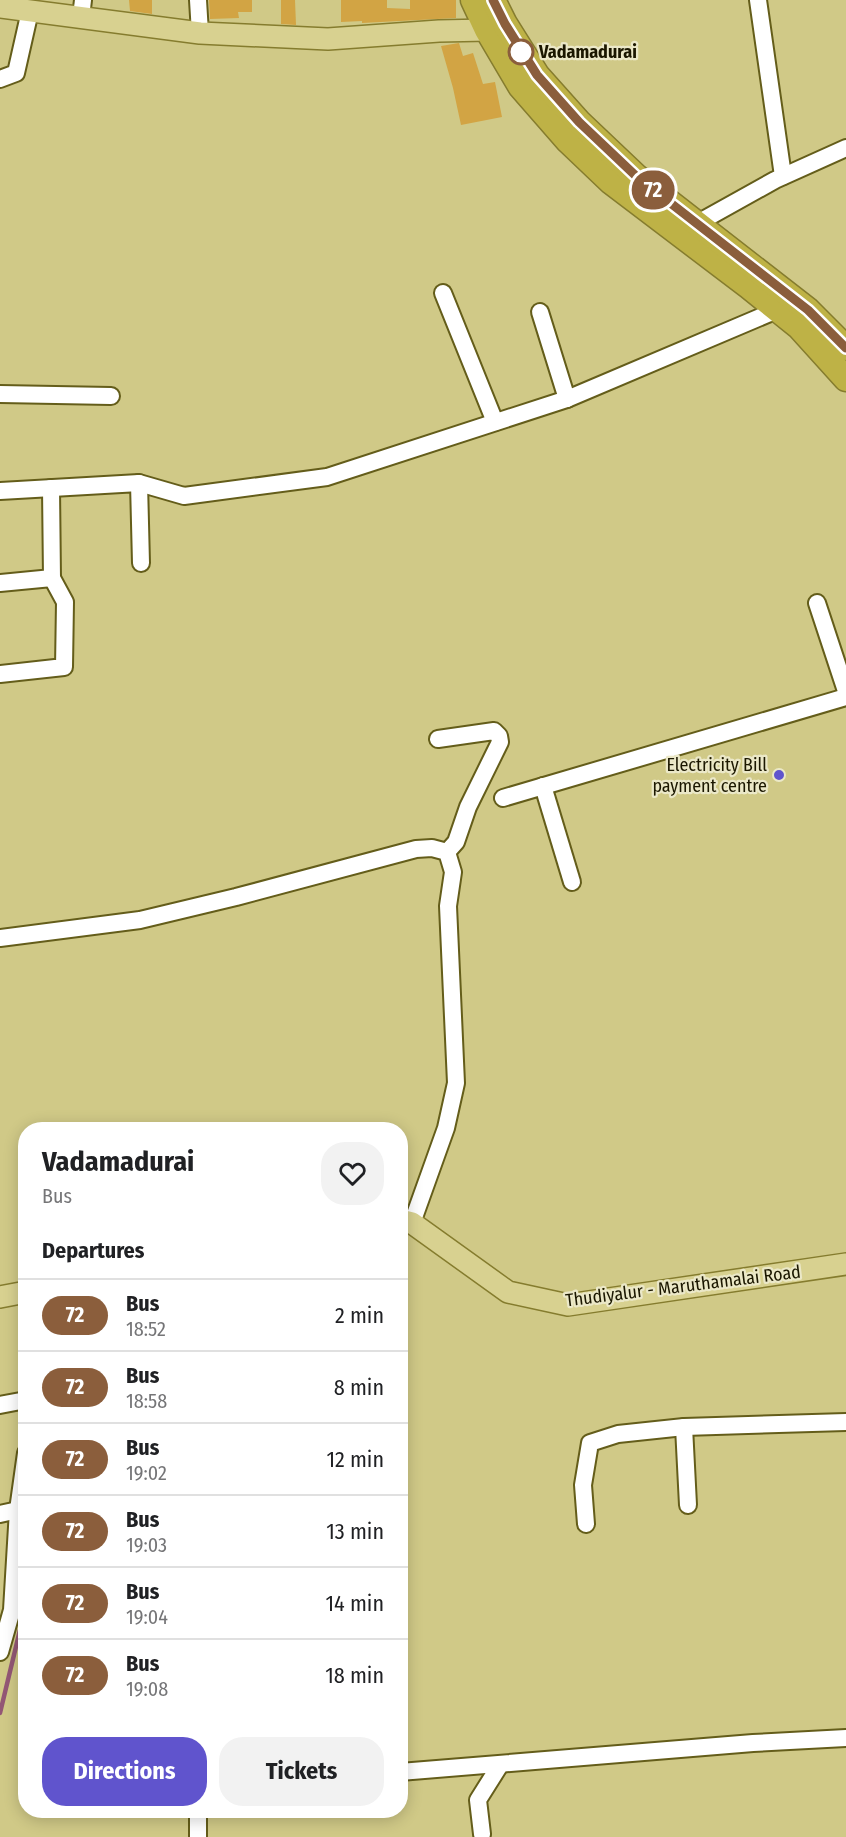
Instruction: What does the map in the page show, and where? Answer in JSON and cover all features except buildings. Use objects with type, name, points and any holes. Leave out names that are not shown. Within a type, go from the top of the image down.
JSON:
[{"type":"highway","points":[[473,0],[579,122],[637,177],[808,310],[846,348]]},
{"type":"highway","points":[[493,0],[496,27],[520,86],[576,150],[611,182],[799,327],[846,379]]},
{"type":"main road","points":[[0,7],[30,11],[82,9],[200,33],[328,39],[496,27]]},
{"type":"main road","name":"Thudiyalur - Maruthamalai Road","points":[[408,1222],[508,1292],[568,1305],[846,1264]]},
{"type":"main road","points":[[0,1297],[18,1294]]},
{"type":"street","points":[[198,0],[200,33]]},
{"type":"street","points":[[758,0],[783,176]]},
{"type":"street","points":[[0,79],[16,73],[30,11]]},
{"type":"street","points":[[696,224],[783,176],[846,148]]},
{"type":"street","points":[[443,293],[495,422]]},
{"type":"street","points":[[0,491],[139,483],[184,496],[327,477],[567,399],[777,309]]},
{"type":"street","points":[[540,312],[567,399]]},
{"type":"street","points":[[0,394],[111,396]]},
{"type":"street","points":[[139,483],[141,563]]},
{"type":"street","points":[[0,674],[64,667],[64,602],[52,578],[51,488]]},
{"type":"street","points":[[0,583],[52,578]]},
{"type":"street","points":[[817,603],[846,691]]},
{"type":"street","points":[[503,798],[846,697]]},
{"type":"street","points":[[438,739],[494,731],[500,736],[500,742],[468,807],[456,842],[447,852]]},
{"type":"street","points":[[543,786],[572,882]]},
{"type":"street","points":[[0,938],[140,920],[416,849],[432,848],[447,852]]},
{"type":"street","points":[[408,1216],[446,1128],[456,1083],[448,906],[453,872],[447,852]]},
{"type":"street","points":[[0,1405],[18,1402]]},
{"type":"street","points":[[586,1524],[583,1485],[590,1443],[618,1434],[684,1427],[846,1422]]},
{"type":"street","points":[[684,1427],[688,1505]]},
{"type":"street","points":[[0,1514],[18,1510],[0,1652]]},
{"type":"street","points":[[408,1771],[753,1743],[846,1738]]},
{"type":"street","points":[[482,1834],[478,1800],[500,1765]]},
{"type":"street","points":[[198,1818],[198,1837]]},
{"type":"waterway","points":[[0,1713],[18,1638]]},
{"type":"bus line","name":"72","points":[[493,0],[521,52],[537,75],[579,122],[637,177],[808,310],[846,348]]},
{"type":"place","name":"Vadamadurai","points":[[521,52]]},
{"type":"place","name":"Electricity Bill payment centre","points":[[779,775]]}]
